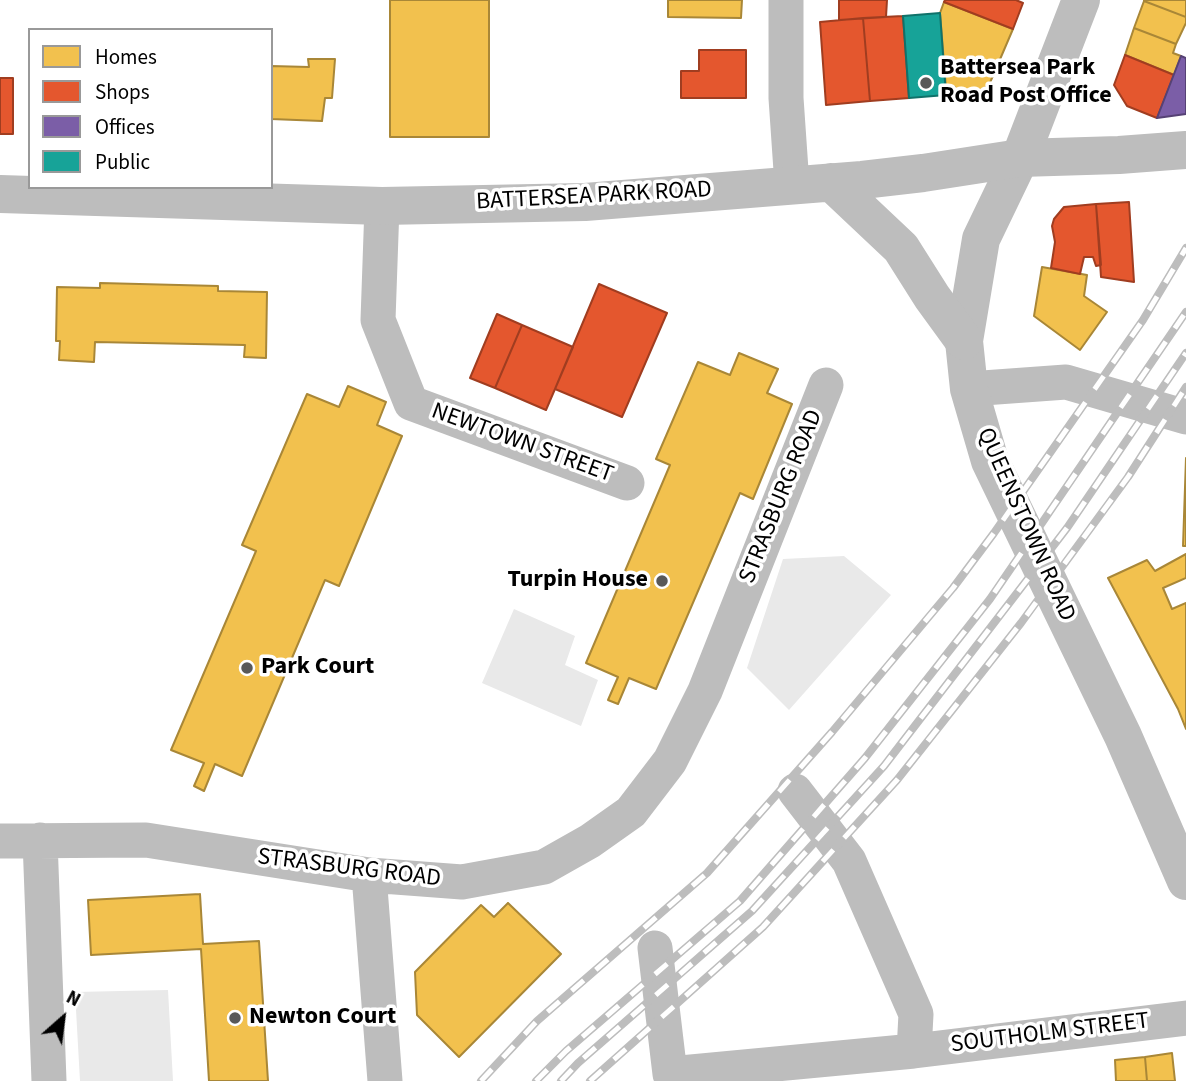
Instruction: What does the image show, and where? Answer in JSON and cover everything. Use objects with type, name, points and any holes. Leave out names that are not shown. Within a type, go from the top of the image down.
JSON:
[{"type":"main road","name":"QUEENSTOWN ROAD","points":[[1081,0],[1020,158],[981,239],[964,341],[969,389],[990,461],[1123,736],[1186,881]]},
{"type":"main road","name":"BATTERSEA PARK ROAD","points":[[0,194],[382,206],[585,202],[923,173],[1020,158],[1186,150]]},
{"type":"main road","points":[[831,182],[901,248],[964,341]]},
{"type":"street","points":[[786,0],[786,97],[792,185]]},
{"type":"street","name":"NEWTOWN STREET","points":[[382,206],[378,320],[411,403],[627,483]]},
{"type":"street","points":[[969,389],[1066,382],[1186,417]]},
{"type":"street","name":"STRASBURG ROAD","points":[[0,841],[146,840],[369,875],[462,882],[544,867],[590,841],[631,812],[670,761],[705,691],[826,385]]},
{"type":"street","name":"SOUTHOLM STREET","points":[[794,792],[849,860],[916,1014],[914,1051]]},
{"type":"street","points":[[40,840],[49,1081]]},
{"type":"street","points":[[369,875],[385,1081]]},
{"type":"street","name":"SOUTHOLM STREET","points":[[655,948],[670,1074],[914,1051],[1186,1018]]},
{"type":"shaded area","points":[[844,556],[891,595],[789,710],[747,668],[783,559]]},
{"type":"shaded area","points":[[514,609],[575,636],[565,665],[598,680],[581,726],[482,683]]},
{"type":"shaded area","points":[[168,990],[173,1081],[80,1081],[75,992]]},
{"type":"building: Homes","points":[[390,0],[489,0],[489,137],[390,137]]},
{"type":"building: Homes","points":[[668,0],[742,0],[741,18],[668,17]]},
{"type":"building: Homes","points":[[1144,0],[1186,0],[1186,17],[1144,1]]},
{"type":"building: Homes","points":[[1144,1],[1186,17],[1176,44],[1134,28]]},
{"type":"building: Homes","points":[[944,2],[1013,29],[989,85],[980,91],[956,94],[955,87],[946,88],[940,13]]},
{"type":"building: Homes","points":[[1134,28],[1176,44],[1173,53],[1181,56],[1174,75],[1125,55]]},
{"type":"building: Homes","points":[[308,59],[335,59],[332,98],[325,98],[322,121],[273,119],[273,66],[309,67]]},
{"type":"building: Homes","points":[[1042,267],[1087,275],[1084,296],[1107,312],[1080,350],[1034,316]]},
{"type":"building: Homes","points":[[100,283],[218,286],[218,291],[267,292],[266,358],[244,357],[245,345],[95,342],[94,362],[59,360],[60,341],[56,341],[57,287],[100,288]]},
{"type":"building: Homes","name":"Turpin House","points":[[739,353],[778,369],[767,393],[792,404],[753,499],[740,493],[656,689],[629,678],[618,704],[608,700],[618,677],[586,663],[670,465],[656,459],[698,362],[730,375]]},
{"type":"building: Homes","name":"Park Court","points":[[348,386],[386,402],[377,425],[402,436],[339,586],[325,580],[242,776],[215,764],[204,791],[194,786],[204,763],[171,750],[256,551],[242,545],[307,394],[339,407]]},
{"type":"building: Homes","points":[[1186,458],[1186,546],[1183,546]]},
{"type":"building: Homes","points":[[1186,554],[1186,578],[1163,588],[1172,609],[1186,603],[1186,729],[1108,578],[1147,560],[1155,571]]},
{"type":"building: Homes","name":"Newton Court","points":[[200,894],[203,944],[259,941],[268,1081],[209,1081],[201,949],[91,955],[88,900]]},
{"type":"building: Homes","points":[[508,903],[561,954],[459,1057],[417,1015],[415,972],[481,905],[494,917]]},
{"type":"building: Homes","points":[[1172,1053],[1175,1081],[1147,1081],[1145,1057]]},
{"type":"building: Homes","points":[[1145,1057],[1147,1081],[1116,1081],[1115,1060]]},
{"type":"building: Shops","points":[[839,0],[887,0],[886,17],[839,20]]},
{"type":"building: Shops","points":[[1016,0],[1023,3],[1013,29],[944,2]]},
{"type":"building: Shops","points":[[903,16],[909,98],[870,101],[863,18]]},
{"type":"building: Shops","points":[[863,18],[870,101],[826,105],[820,22]]},
{"type":"building: Shops","points":[[699,50],[746,50],[746,98],[681,98],[681,71],[699,71]]},
{"type":"building: Shops","points":[[1125,55],[1174,75],[1157,118],[1127,106],[1114,85]]},
{"type":"building: Shops","points":[[0,78],[13,78],[13,134],[0,134]]},
{"type":"building: Shops","points":[[1129,202],[1134,282],[1101,277],[1096,204]]},
{"type":"building: Shops","points":[[1096,204],[1101,265],[1096,266],[1093,257],[1084,257],[1080,274],[1051,268],[1055,242],[1052,226],[1054,219],[1064,207]]},
{"type":"building: Shops","points":[[599,284],[667,313],[622,417],[555,389]]},
{"type":"building: Shops","points":[[497,314],[522,325],[495,388],[470,378]]},
{"type":"building: Shops","points":[[522,325],[573,347],[546,410],[495,388]]},
{"type":"building: Offices","points":[[1181,56],[1186,58],[1186,114],[1157,118]]},
{"type":"building: Public","points":[[940,13],[946,95],[909,98],[903,16]]},
{"type":"railway","points":[[481,1081],[537,1021],[707,873],[832,732],[953,588],[994,533],[1143,320],[1186,248]]},
{"type":"railway","points":[[536,1081],[566,1051],[740,901],[865,758],[990,599],[1186,312]]},
{"type":"railway","points":[[561,1081],[578,1063],[752,911],[884,766],[1067,528],[1186,353]]},
{"type":"railway","points":[[590,1081],[763,927],[897,780],[1021,623],[1128,477],[1186,387]]},
{"type":"place","name":"Battersea Park Road Post Office","points":[[926,83]]},
{"type":"place","name":"Turpin House","points":[[662,581]]},
{"type":"place","name":"Park Court","points":[[247,668]]},
{"type":"place","name":"Newton Court","points":[[235,1018]]}]
